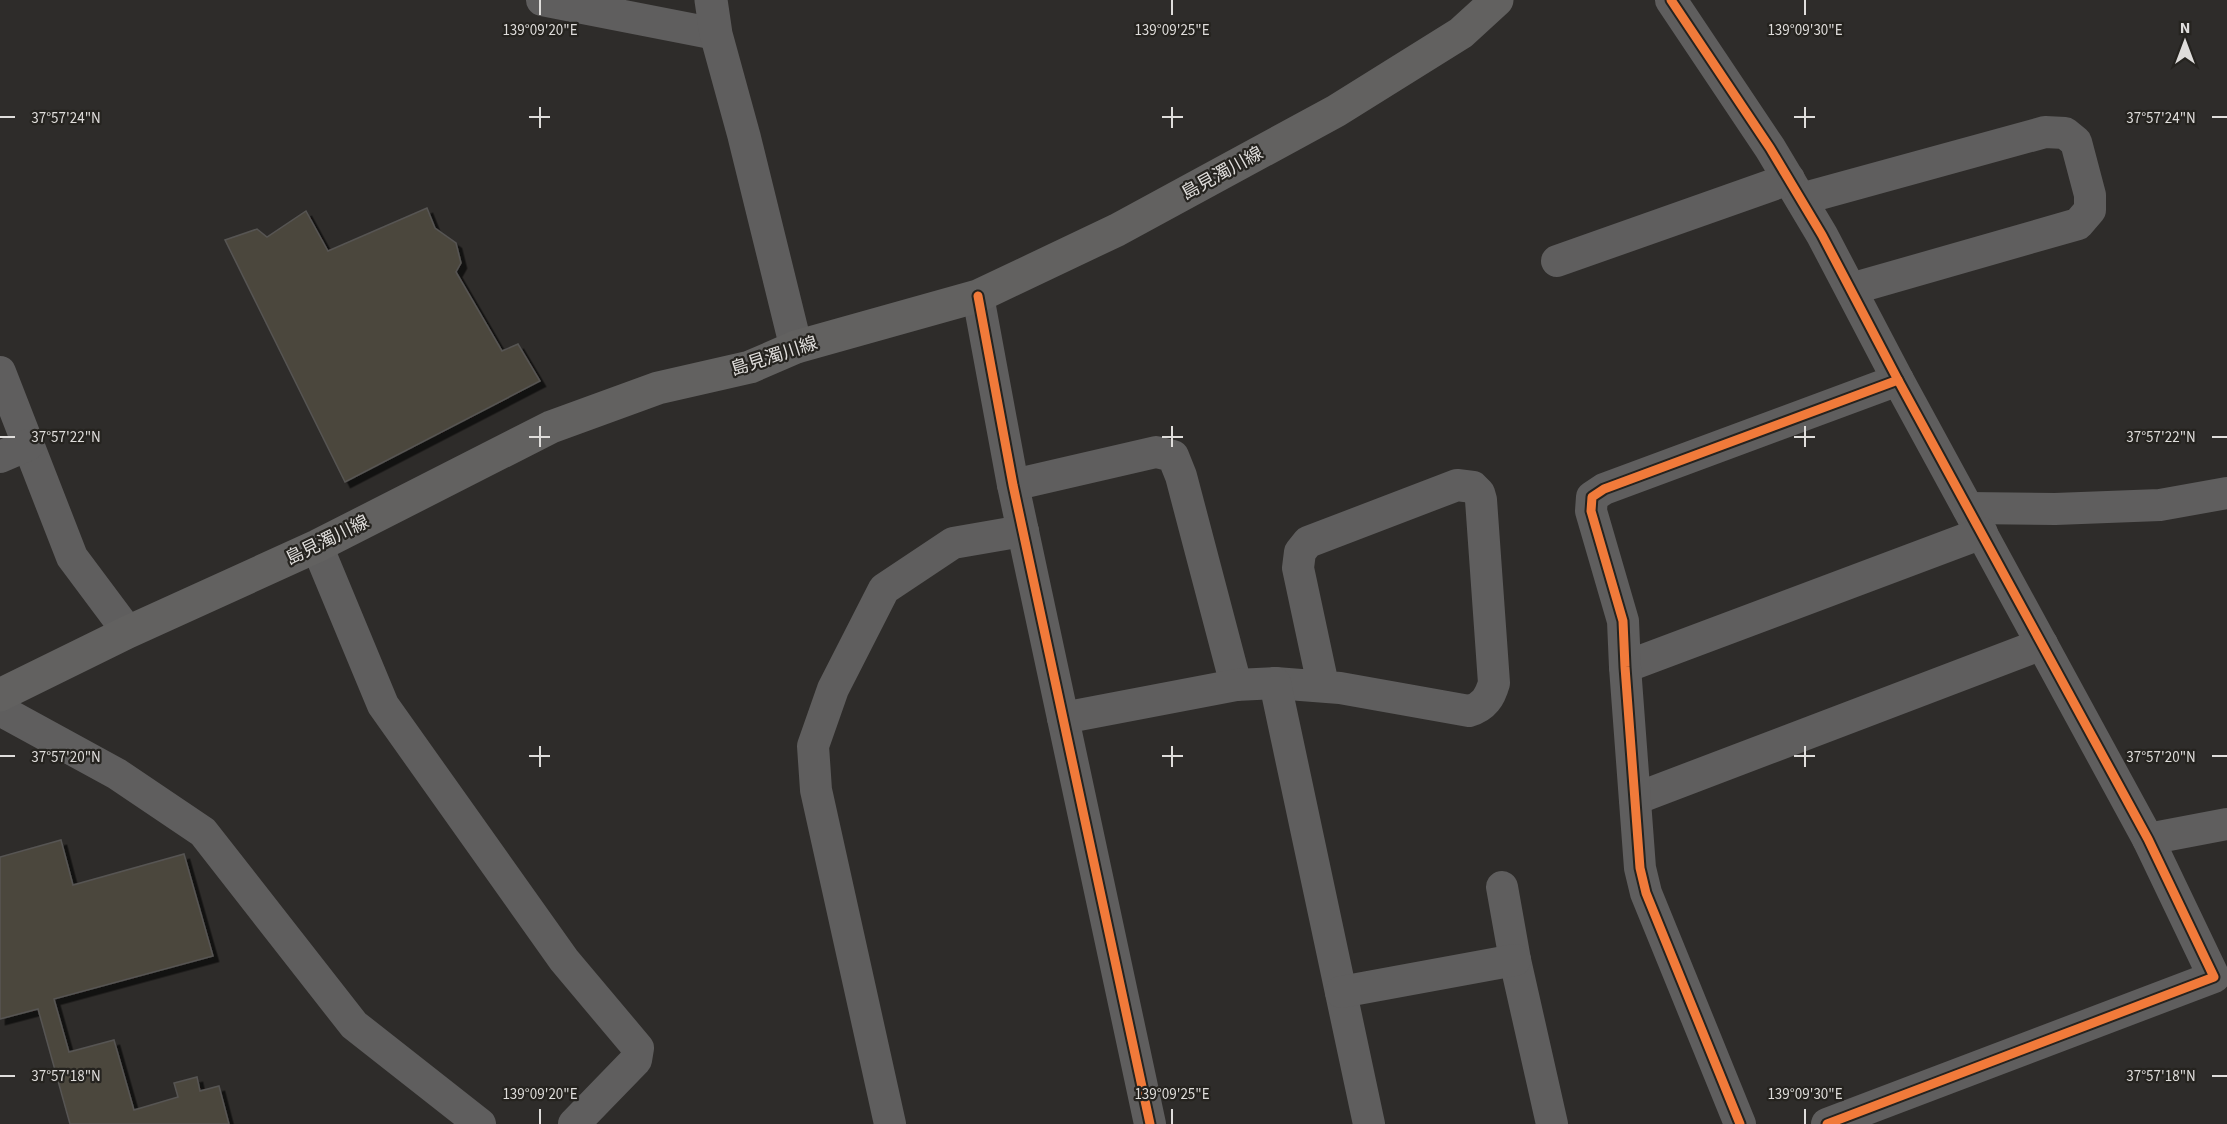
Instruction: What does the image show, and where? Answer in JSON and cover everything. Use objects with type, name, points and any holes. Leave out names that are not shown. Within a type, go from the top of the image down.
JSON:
[{"type":"main road","name":"島見濁川線","points":[[0,695],[128,632],[317,546],[551,426],[658,388],[750,367],[796,347],[978,296],[1116,230],[1336,111],[1461,33],[1497,0]]},
{"type":"street","points":[[542,0],[716,34]]},
{"type":"street","points":[[711,0],[716,34],[744,136],[796,347]]},
{"type":"street","points":[[1682,1],[1795,189],[1851,289],[1898,380],[2148,839],[2214,977],[1827,1124]]},
{"type":"street","points":[[1557,261],[1795,189],[2045,132],[2065,133],[2076,142],[2090,195],[2090,210],[2078,224],[1851,289]]},
{"type":"street","points":[[978,296],[1013,485],[1150,1124]]},
{"type":"street","points":[[0,372],[72,557],[128,632]]},
{"type":"street","points":[[1733,1121],[1646,893],[1640,868],[1623,621],[1591,511],[1592,497],[1604,489],[1898,380]]},
{"type":"street","points":[[0,457],[28,445]]},
{"type":"street","points":[[1013,485],[1156,452],[1173,456],[1181,476],[1236,685]]},
{"type":"street","points":[[1063,718],[1236,685],[1275,683],[1323,685],[1469,711],[1478,709],[1491,694],[1494,683],[1481,500],[1479,493],[1473,487],[1457,485],[1308,542],[1300,552],[1298,568],[1323,685]]},
{"type":"street","points":[[1625,668],[1975,520],[2055,509],[2160,505],[2227,493]]},
{"type":"street","points":[[891,1124],[816,790],[813,746],[833,689],[884,589],[953,543],[1023,531]]},
{"type":"street","points":[[317,546],[383,705],[564,960],[638,1048],[636,1060],[574,1124]]},
{"type":"street","points":[[1635,799],[2042,644]]},
{"type":"street","points":[[1275,683],[1369,1124]]},
{"type":"street","points":[[0,710],[117,774],[203,832],[354,1025],[480,1124]]},
{"type":"street","points":[[2148,839],[2227,824]]},
{"type":"street","points":[[1502,887],[1515,960],[1552,1124]]},
{"type":"street","points":[[1341,992],[1515,960]]},
{"type":"building","points":[[427,208],[435,228],[456,243],[461,263],[456,272],[502,351],[518,344],[540,381],[345,482],[225,240],[257,229],[267,237],[306,211],[328,251]]},
{"type":"building","points":[[61,840],[73,885],[184,854],[213,956],[54,999],[69,1052],[114,1040],[134,1110],[178,1097],[174,1083],[197,1077],[200,1091],[219,1086],[229,1124],[70,1124],[38,1009],[0,1019],[0,857]]},
{"type":"cycle path","points":[[1671,0],[1770,148],[1822,235],[1898,380],[2148,839],[2214,977],[1827,1124]]},
{"type":"cycle path","points":[[978,296],[1013,485],[1150,1124]]},
{"type":"cycle path","points":[[1740,1124],[1646,893],[1640,868],[1623,621],[1591,511],[1592,497],[1604,489],[1898,380]]}]
